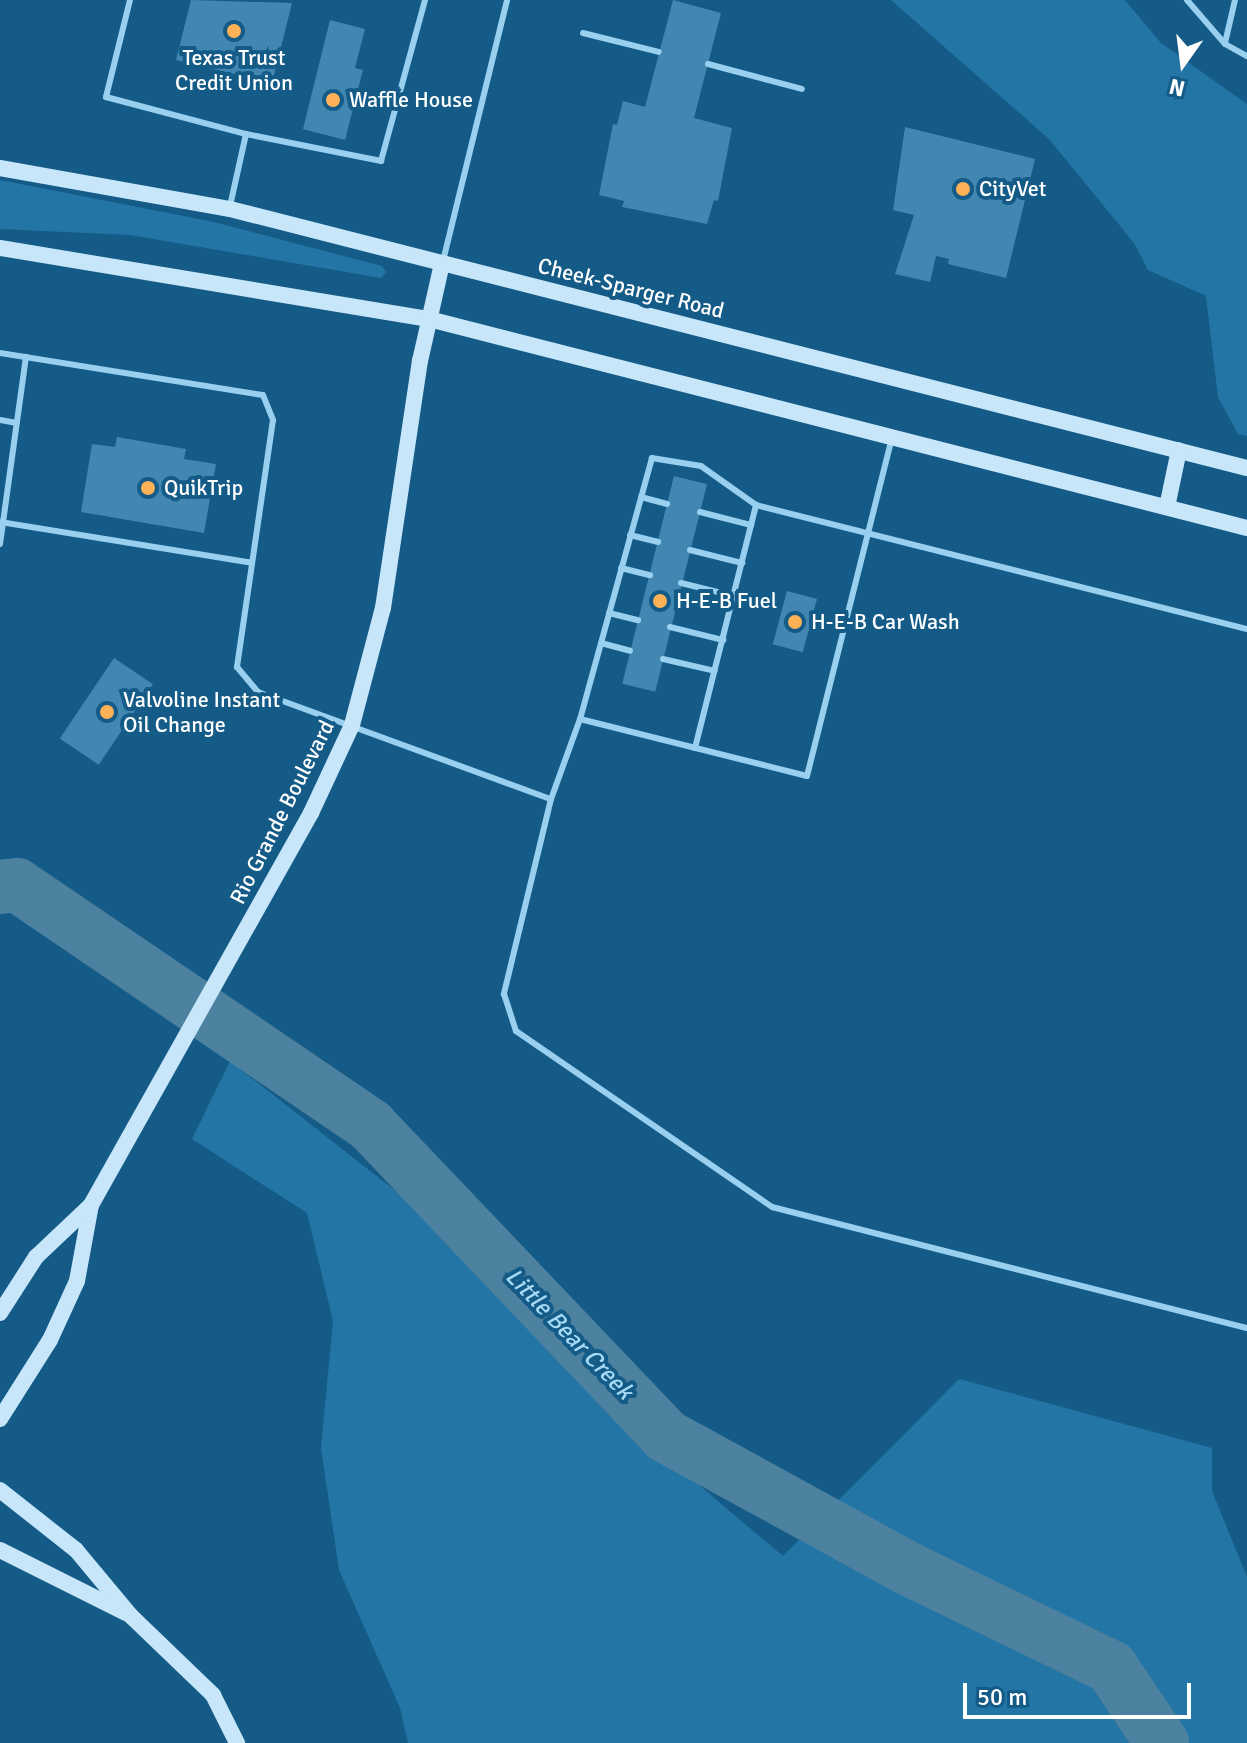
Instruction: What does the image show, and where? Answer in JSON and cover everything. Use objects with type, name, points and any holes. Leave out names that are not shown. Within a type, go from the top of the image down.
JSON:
[{"type":"main road","name":"Cheek-Sparger Road","points":[[3,166],[230,209],[1247,468]]},
{"type":"main road","points":[[0,248],[429,319],[1247,528]]},
{"type":"main road","name":"Rio Grande Boulevard","points":[[0,1313],[36,1257],[91,1205],[289,853],[352,725],[383,608],[429,319],[442,263]]},
{"type":"main road","points":[[1167,507],[1179,450]]},
{"type":"main road","name":"Rio Grande Boulevard","points":[[0,1419],[50,1340],[77,1281],[91,1205]]},
{"type":"main road","points":[[0,1490],[76,1550],[131,1616],[213,1695],[237,1743]]},
{"type":"main road","points":[[0,1550],[131,1616]]},
{"type":"lane","points":[[130,0],[106,97],[246,134],[381,161],[425,0]]},
{"type":"lane","points":[[442,263],[507,0]]},
{"type":"lane","points":[[1187,0],[1225,44],[1247,56]]},
{"type":"lane","points":[[1225,44],[1235,0]]},
{"type":"lane","points":[[583,33],[659,52]]},
{"type":"lane","points":[[708,64],[802,89]]},
{"type":"lane","points":[[230,209],[246,134]]},
{"type":"lane","points":[[0,353],[263,395],[273,420],[237,667],[258,692],[551,799]]},
{"type":"lane","points":[[0,544],[26,357]]},
{"type":"lane","points":[[0,420],[17,423]]},
{"type":"lane","points":[[580,719],[807,776],[892,437]]},
{"type":"lane","points":[[1247,629],[867,536],[756,505],[701,466],[652,458],[580,719],[551,799],[504,994],[516,1031],[772,1207],[1247,1328]]},
{"type":"lane","points":[[0,470],[10,472]]},
{"type":"lane","points":[[641,497],[667,504]]},
{"type":"lane","points":[[695,748],[756,505]]},
{"type":"lane","points":[[700,512],[751,525]]},
{"type":"lane","points":[[2,522],[252,563]]},
{"type":"lane","points":[[630,535],[658,542]]},
{"type":"lane","points":[[690,550],[742,563]]},
{"type":"lane","points":[[621,568],[650,575]]},
{"type":"lane","points":[[681,583],[734,596]]},
{"type":"lane","points":[[609,613],[638,620]]},
{"type":"lane","points":[[670,627],[723,640]]},
{"type":"lane","points":[[601,643],[630,651]]},
{"type":"lane","points":[[663,659],[715,671]]},
{"type":"shaded area","points":[[891,0],[1125,0],[1161,43],[1247,104],[1247,436],[1238,434],[1218,397],[1206,296],[1148,270],[1134,243],[1049,139]]},
{"type":"shaded area","points":[[0,180],[214,222],[382,266],[386,272],[381,278],[130,235],[0,229]]},
{"type":"shaded area","points":[[230,1061],[411,1203],[635,1431],[783,1556],[959,1379],[1212,1448],[1212,1491],[1247,1577],[1247,1743],[408,1743],[400,1708],[339,1570],[321,1448],[333,1321],[307,1213],[192,1139]]},
{"type":"building","name":"Texas Trust Credit Union","points":[[191,0],[292,3],[272,83],[176,60]]},
{"type":"building","points":[[673,0],[721,13],[694,118],[732,128],[718,201],[714,200],[707,224],[622,207],[624,201],[599,195],[613,124],[617,125],[623,101],[645,107]]},
{"type":"building","name":"Waffle House","points":[[330,20],[365,29],[355,68],[363,70],[345,140],[303,129]]},
{"type":"building","name":"CityVet","points":[[905,127],[1035,159],[1006,278],[948,264],[949,259],[936,256],[930,282],[895,274],[914,215],[893,210]]},
{"type":"building","name":"QuikTrip","points":[[117,437],[186,449],[184,459],[216,464],[204,533],[81,512],[92,444],[115,447]]},
{"type":"building","name":"H-E-B Fuel","points":[[674,476],[707,484],[655,692],[622,684]]},
{"type":"building","name":"H-E-B Car Wash","points":[[787,591],[817,599],[803,652],[773,644]]},
{"type":"building","name":"Valvoline Instant Oil Change","points":[[114,658],[153,684],[99,765],[60,738]]},
{"type":"waterway","name":"Little Bear Creek","points":[[0,887],[17,885],[371,1126],[666,1436],[909,1569],[1111,1667],[1162,1743]]},
{"type":"place","name":"Texas Trust Credit Union","points":[[234,31]]},
{"type":"place","name":"Waffle House","points":[[333,100]]},
{"type":"place","name":"CityVet","points":[[963,189]]},
{"type":"place","name":"QuikTrip","points":[[148,488]]},
{"type":"place","name":"H-E-B Fuel","points":[[660,601]]},
{"type":"place","name":"H-E-B Car Wash","points":[[795,622]]},
{"type":"place","name":"Valvoline Instant Oil Change","points":[[107,712]]}]
